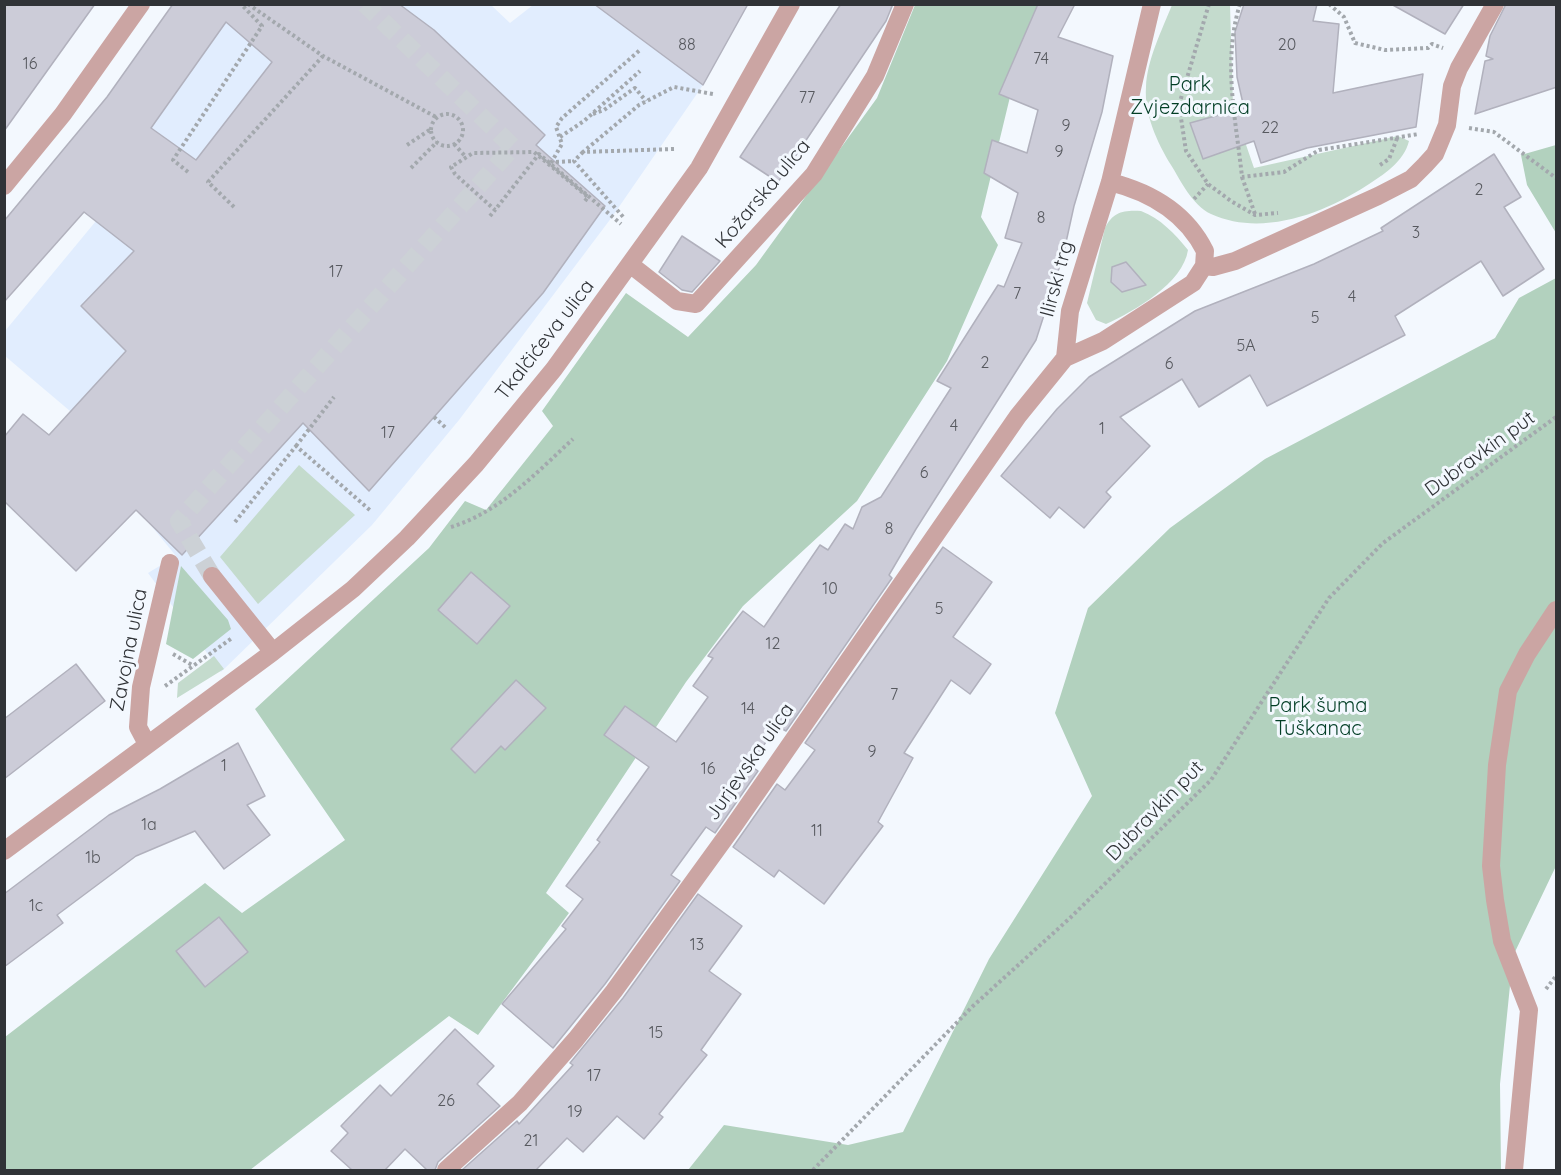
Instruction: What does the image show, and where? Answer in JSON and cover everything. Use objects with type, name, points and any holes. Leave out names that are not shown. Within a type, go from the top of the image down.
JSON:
[{"type":"street","points":[[4,186],[63,114],[141,4]]},
{"type":"street","name":"Tkalčićeva ulica","points":[[4,851],[273,652],[353,589],[407,538],[476,464],[554,369],[704,161],[791,4]]},
{"type":"street","name":"Kožarska ulica","points":[[631,265],[677,301],[696,304],[814,174],[875,76],[905,4]]},
{"type":"street","name":"Ilirski trg","points":[[1065,358],[1070,311],[1110,182],[1152,4]]},
{"type":"street","points":[[1204,266],[1213,267],[1235,261],[1410,179],[1435,153],[1447,125],[1452,86],[1459,68],[1495,4]]},
{"type":"street","points":[[1065,358],[1103,341],[1184,291],[1193,283],[1204,266],[1205,251],[1202,245],[1176,214],[1147,193],[1110,182]]},
{"type":"street","name":"Jurjevska ulica","points":[[446,1170],[520,1103],[614,991],[751,800],[1018,416],[1065,358]]},
{"type":"street","name":"Zavojna ulica","points":[[147,744],[138,727],[141,687],[170,563]]},
{"type":"street","points":[[212,576],[273,652]]},
{"type":"street","points":[[1514,1170],[1529,1011],[1502,941],[1491,866],[1497,765],[1508,691],[1527,654],[1557,610]]},
{"type":"path","points":[[248,4],[323,56],[436,117]]},
{"type":"path","points":[[1209,4],[1179,105],[1186,151],[1208,184],[1231,201],[1255,214],[1282,213]]},
{"type":"path","points":[[1240,4],[1233,27],[1229,78],[1242,177],[1255,214]]},
{"type":"path","points":[[1329,4],[1344,17],[1355,44],[1385,50],[1428,48],[1432,44],[1446,50]]},
{"type":"path","points":[[189,172],[173,160],[262,26],[242,5]]},
{"type":"path","points":[[550,163],[562,144],[556,127],[562,118],[640,50]]},
{"type":"path","points":[[234,207],[208,182],[323,56]]},
{"type":"path","points":[[560,137],[590,116],[640,71]]},
{"type":"path","points":[[556,162],[574,161],[646,101],[674,87],[713,94]]},
{"type":"path","points":[[590,116],[604,110],[635,88],[646,101]]},
{"type":"path","points":[[1153,103],[1179,105]]},
{"type":"path","points":[[407,145],[431,129],[436,117],[446,113],[461,120],[464,131],[459,142],[445,146],[437,142],[431,129]]},
{"type":"path","points":[[1447,125],[1494,132],[1557,178]]},
{"type":"path","points":[[1242,177],[1284,172],[1319,150],[1419,134]]},
{"type":"path","points":[[1372,171],[1389,159],[1398,136]]},
{"type":"path","points":[[411,168],[437,142]]},
{"type":"path","points":[[454,144],[466,157]]},
{"type":"path","points":[[583,152],[674,149]]},
{"type":"path","points":[[495,210],[454,174],[452,167],[473,153],[534,152],[588,197],[585,201]]},
{"type":"path","points":[[490,216],[539,154],[621,224]]},
{"type":"path","points":[[574,161],[625,219]]},
{"type":"path","points":[[1195,198],[1208,184]]},
{"type":"path","points":[[235,522],[334,398]]},
{"type":"path","points":[[434,417],[446,428]]},
{"type":"path","name":"Dubravkin put","points":[[813,1170],[973,1006],[1070,918],[1211,780],[1329,598],[1383,543],[1557,417]]},
{"type":"path","points":[[449,527],[487,512],[517,490],[573,439]]},
{"type":"path","points":[[296,446],[371,511]]},
{"type":"path","points":[[158,686],[168,685],[230,638],[238,635]]},
{"type":"path","points":[[169,652],[194,666]]},
{"type":"shaded area","points":[[188,5],[491,5],[510,23],[533,5],[748,5],[703,85],[612,217],[459,420],[372,525],[221,672],[148,573],[176,556],[127,496],[107,446],[5,356],[5,331],[96,221],[84,212],[151,128],[221,29]]},
{"type":"green space","points":[[915,5],[1049,5],[1023,43],[981,217],[998,245],[947,361],[857,501],[743,606],[686,682],[546,893],[569,913],[478,1035],[449,1016],[250,1170],[5,1170],[5,1037],[205,883],[242,913],[345,840],[255,709],[429,548],[465,501],[486,510],[553,426],[542,411],[626,293],[688,337],[756,265],[877,98]]},
{"type":"green space","name":"Park Zvjezdarnica","points":[[1172,5],[1230,5],[1233,107],[1254,168],[1398,136],[1409,141],[1403,155],[1386,172],[1349,196],[1291,219],[1271,223],[1230,221],[1204,210],[1188,192],[1166,156],[1152,128],[1147,107],[1146,87],[1149,66]]},
{"type":"green space","points":[[1556,145],[1556,233],[1527,185],[1521,155]]},
{"type":"green space","points":[[1141,211],[1167,227],[1188,250],[1177,274],[1168,284],[1143,304],[1106,324],[1096,320],[1087,303],[1105,228],[1111,218],[1119,213]]},
{"type":"green space","name":"Park šuma Tuškanac","points":[[1556,278],[1556,866],[1513,956],[1500,1084],[1501,1170],[688,1170],[724,1125],[848,1145],[903,1132],[989,959],[1092,796],[1055,713],[1088,608],[1170,528],[1265,459],[1495,338],[1519,298]]},
{"type":"green space","points":[[299,465],[355,515],[258,604],[220,557]]},
{"type":"green space","points":[[181,566],[228,620],[231,629],[193,659],[166,644]]},
{"type":"green space","points":[[214,656],[224,669],[177,698],[178,683]]},
{"type":"building","points":[[4,4],[95,4],[4,131]]},
{"type":"building","points":[[173,4],[399,4],[434,30],[545,135],[536,145],[605,206],[543,293],[369,491],[303,423],[182,555],[136,510],[76,571],[4,501],[4,437],[23,414],[49,435],[126,351],[81,306],[134,251],[84,212],[4,302],[4,221],[107,97]],"holes":[[[226,22],[272,62],[196,160],[151,128]]]},
{"type":"building","points":[[594,4],[748,4],[703,85]]},
{"type":"building","points":[[841,4],[893,4],[886,21],[778,182],[740,157]]},
{"type":"building","points":[[1038,4],[1075,4],[1058,37],[1113,56],[1102,112],[1074,206],[1063,256],[1036,340],[916,529],[889,575],[892,578],[786,731],[777,726],[750,765],[758,771],[715,833],[706,827],[671,875],[680,881],[605,984],[553,1048],[502,1004],[566,929],[562,926],[583,899],[566,886],[600,842],[597,840],[649,767],[604,735],[625,706],[676,742],[708,697],[693,686],[713,658],[708,656],[743,611],[764,627],[820,545],[828,550],[845,524],[853,529],[862,507],[881,497],[951,388],[937,381],[998,285],[1004,287],[1022,243],[1005,238],[1018,193],[984,173],[992,140],[1027,153],[1038,110],[999,94]]},
{"type":"building","points":[[1244,4],[1317,4],[1313,21],[1339,24],[1333,93],[1423,74],[1416,127],[1307,148],[1261,163],[1254,141],[1203,159],[1190,123],[1244,108],[1237,77],[1235,32]]},
{"type":"building","points":[[1391,4],[1464,4],[1445,34]]},
{"type":"building","points":[[1506,4],[1557,4],[1557,87],[1475,114],[1485,61],[1493,59],[1486,56],[1490,36]]},
{"type":"building","points":[[1494,154],[1521,197],[1504,207],[1544,269],[1503,296],[1481,261],[1395,316],[1405,335],[1267,406],[1250,375],[1199,407],[1182,379],[1120,417],[1150,446],[1106,492],[1111,497],[1084,528],[1059,507],[1050,518],[1001,476],[1057,409],[1089,377],[1195,311],[1314,264],[1383,231],[1381,228]]},
{"type":"building","points":[[682,236],[720,261],[692,292],[682,290],[659,272]]},
{"type":"building","points":[[1126,262],[1146,285],[1122,292],[1111,282],[1112,267]]},
{"type":"building","points":[[943,547],[992,582],[953,637],[991,664],[970,694],[951,680],[904,753],[913,758],[878,822],[883,826],[824,904],[779,870],[774,877],[733,847],[777,784],[785,790],[815,750],[805,743]]},
{"type":"building","points":[[471,572],[510,606],[477,644],[438,610]]},
{"type":"building","points":[[76,664],[105,701],[4,779],[4,719]]},
{"type":"building","points":[[516,680],[546,708],[505,750],[501,746],[475,773],[451,749]]},
{"type":"building","points":[[238,743],[265,796],[247,805],[270,835],[224,869],[195,831],[136,856],[57,915],[63,923],[4,967],[4,894],[109,815],[160,789]]},
{"type":"building","points":[[698,894],[742,926],[709,971],[741,994],[701,1050],[707,1055],[659,1114],[663,1117],[644,1139],[617,1116],[583,1152],[567,1138],[536,1170],[462,1170],[517,1121],[519,1124],[573,1065],[570,1063],[623,998]]},
{"type":"building","points":[[219,917],[248,952],[205,987],[176,951]]},
{"type":"building","points":[[455,1029],[494,1066],[477,1084],[500,1106],[438,1162],[435,1170],[427,1170],[405,1149],[385,1170],[352,1170],[331,1151],[348,1133],[341,1126],[380,1085],[391,1096]]},
{"type":"tunnel","points":[[212,576],[179,521],[513,147],[365,4]]}]
